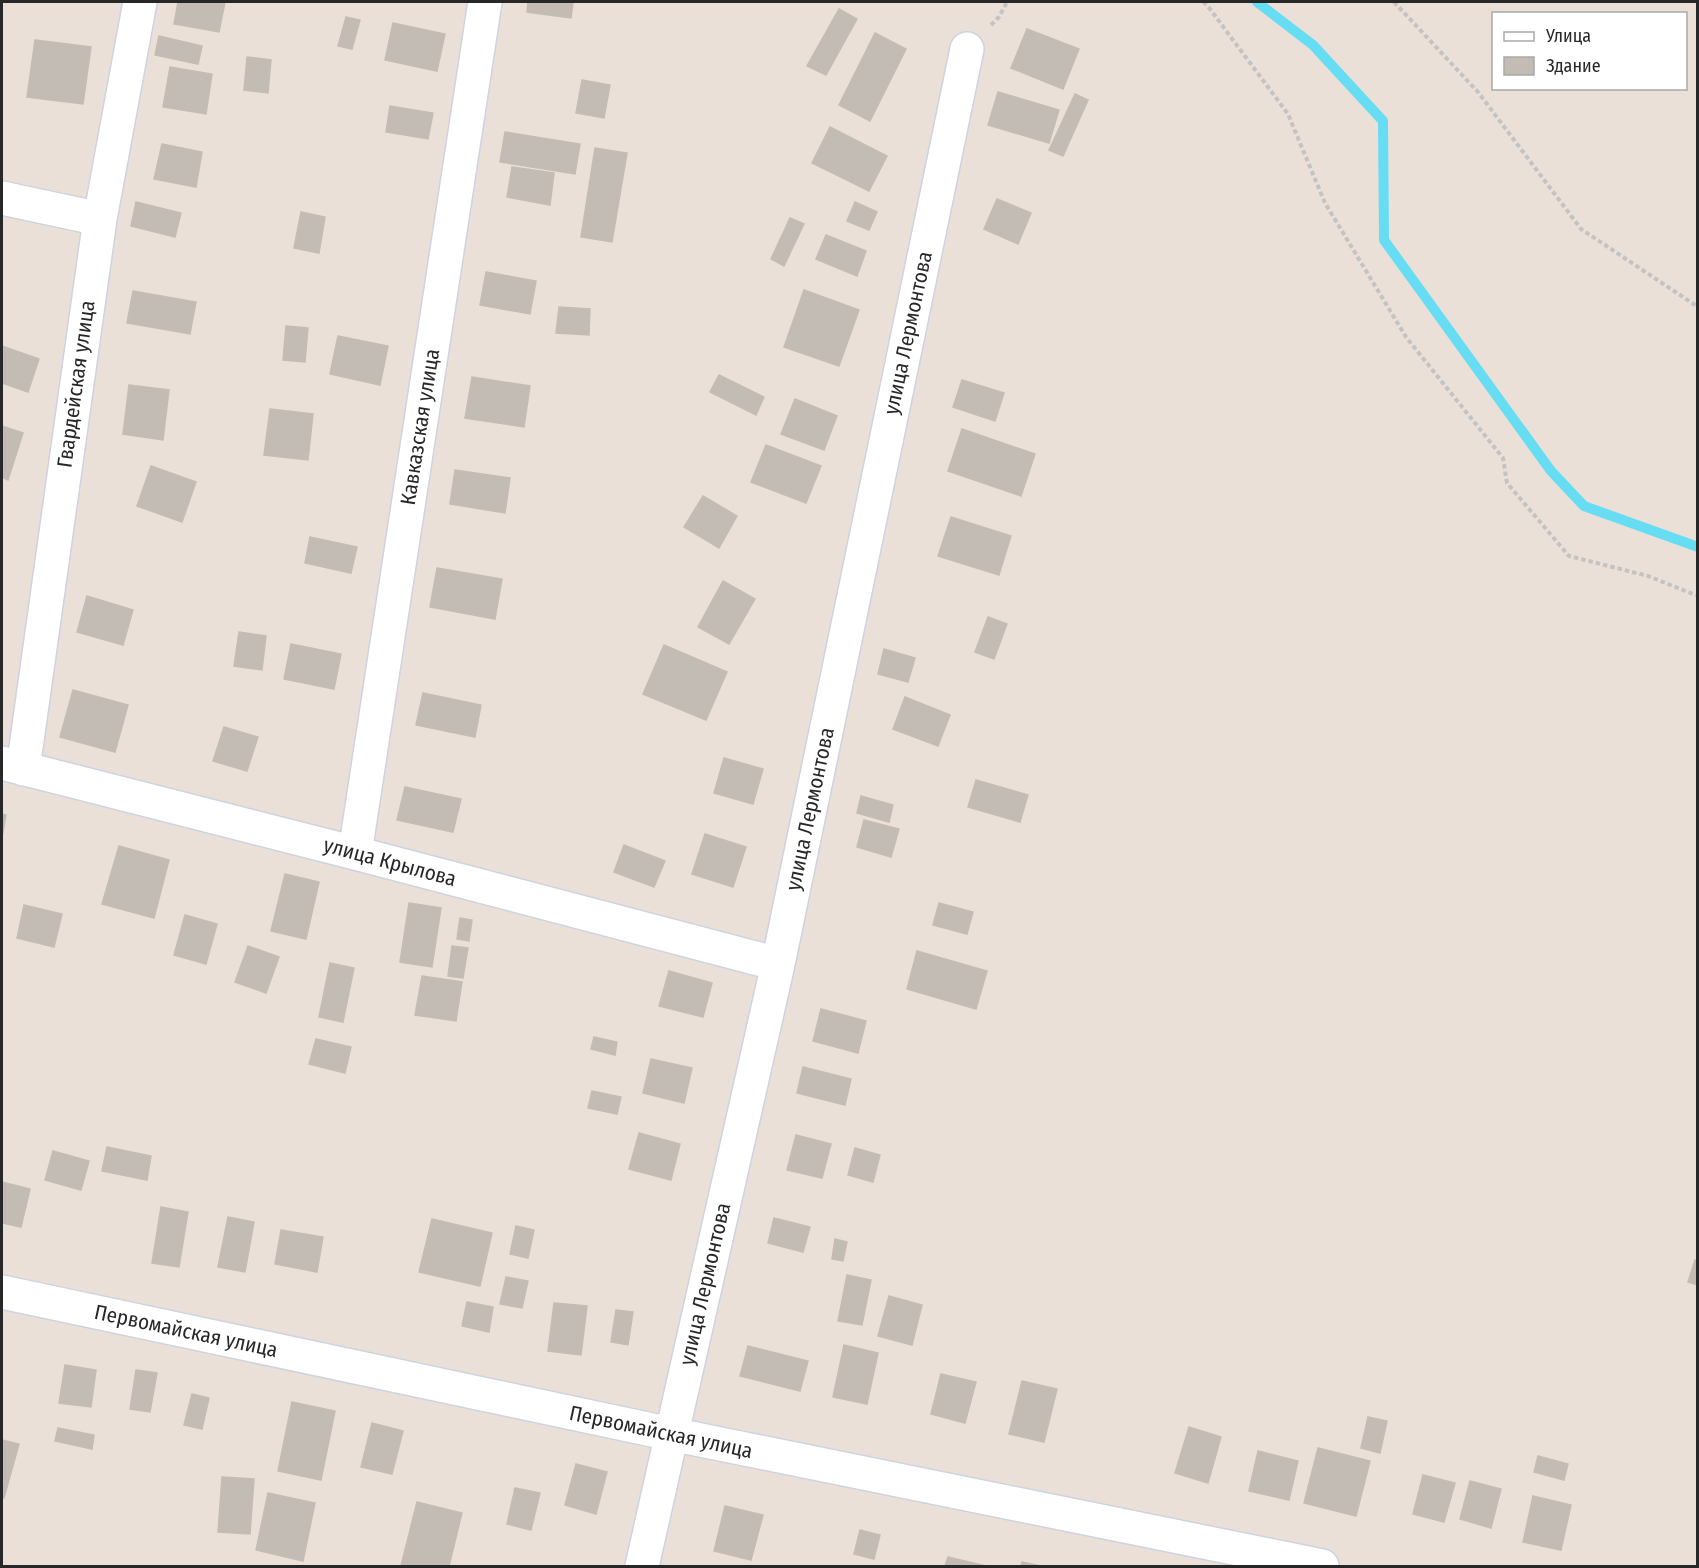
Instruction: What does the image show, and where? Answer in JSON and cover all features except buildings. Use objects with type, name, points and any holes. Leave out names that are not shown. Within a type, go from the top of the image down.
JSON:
[{"type":"street","name":"Гвардейская улица","points":[[12,766],[99,219],[140,2]]},
{"type":"street","name":"Кавказская улица","points":[[356,853],[485,2]]},
{"type":"street","name":"улица Лермонтова","points":[[642,1566],[778,964],[967,49]]},
{"type":"street","points":[[2,198],[99,219]]},
{"type":"street","name":"улица Крылова","points":[[12,766],[356,853],[778,964]]},
{"type":"street","name":"Первомайская улица","points":[[2,1292],[671,1434],[1322,1566]]},
{"type":"path","points":[[1203,2],[1207,4],[1288,114],[1325,203],[1406,337],[1503,458],[1507,483],[1569,556],[1648,576],[1698,596]]},
{"type":"path","points":[[1394,2],[1478,92],[1581,229],[1698,307]]},
{"type":"waterway","points":[[1257,2],[1313,45],[1383,121],[1384,240],[1551,471],[1584,506],[1698,547]]}]
